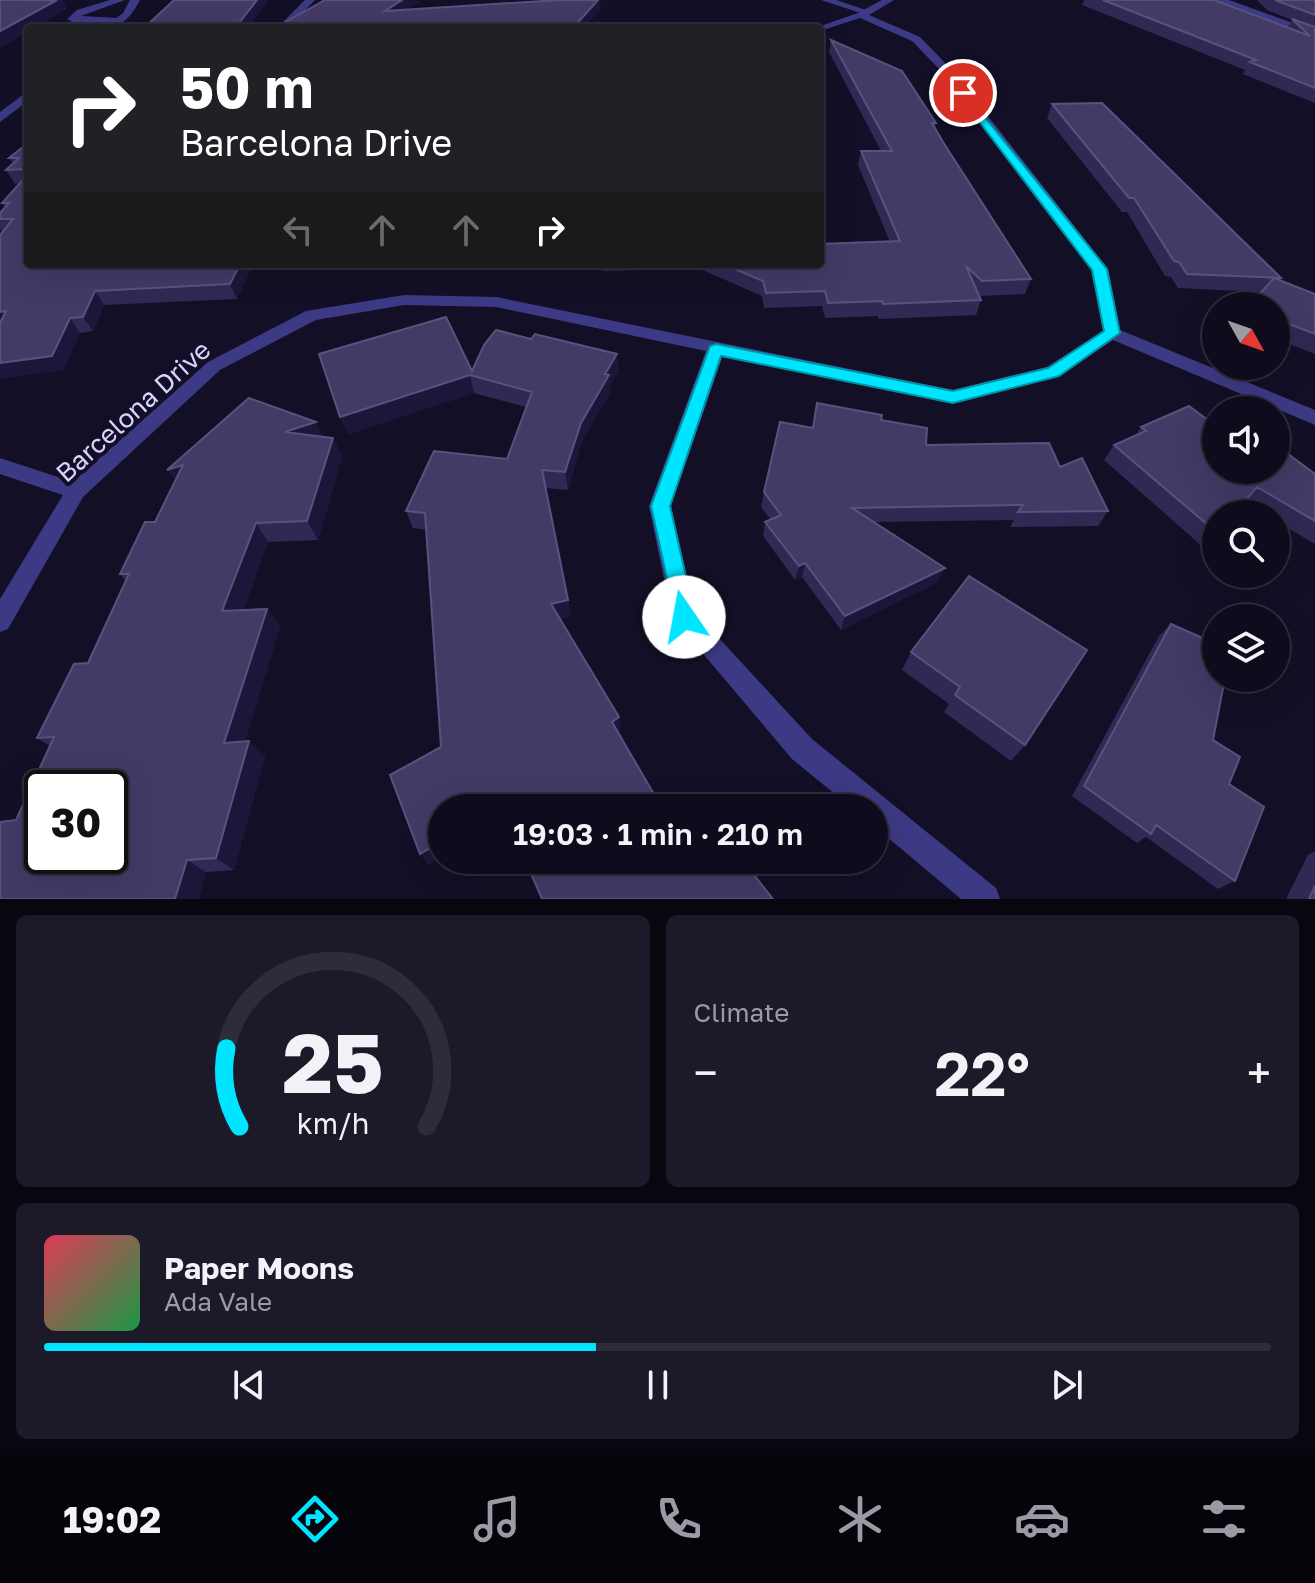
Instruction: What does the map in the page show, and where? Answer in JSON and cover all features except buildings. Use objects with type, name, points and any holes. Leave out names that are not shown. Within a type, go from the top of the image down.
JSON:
[{"type":"street","points":[[118,21],[85,22],[72,19],[80,12],[120,0]]},
{"type":"street","points":[[113,24],[127,15],[135,0]]},
{"type":"street","points":[[286,24],[310,0]]},
{"type":"street","points":[[826,0],[864,13],[916,39],[948,72],[1100,269],[1112,333],[1315,418]]},
{"type":"street","points":[[824,27],[864,13],[889,0]]},
{"type":"street","points":[[1220,0],[1315,35]]},
{"type":"street","points":[[0,118],[24,98]]},
{"type":"street","name":"Barcelona Drive","points":[[0,621],[76,491],[214,366],[312,315],[404,300],[496,302],[953,397],[1053,372],[1112,333]]},
{"type":"street","points":[[716,349],[660,506],[684,617],[802,749],[985,899]]},
{"type":"street","points":[[0,466],[76,491]]},
{"type":"route","points":[[684,617],[660,506],[716,349],[953,397],[1053,372],[1112,333],[1100,269],[963,93]]}]
